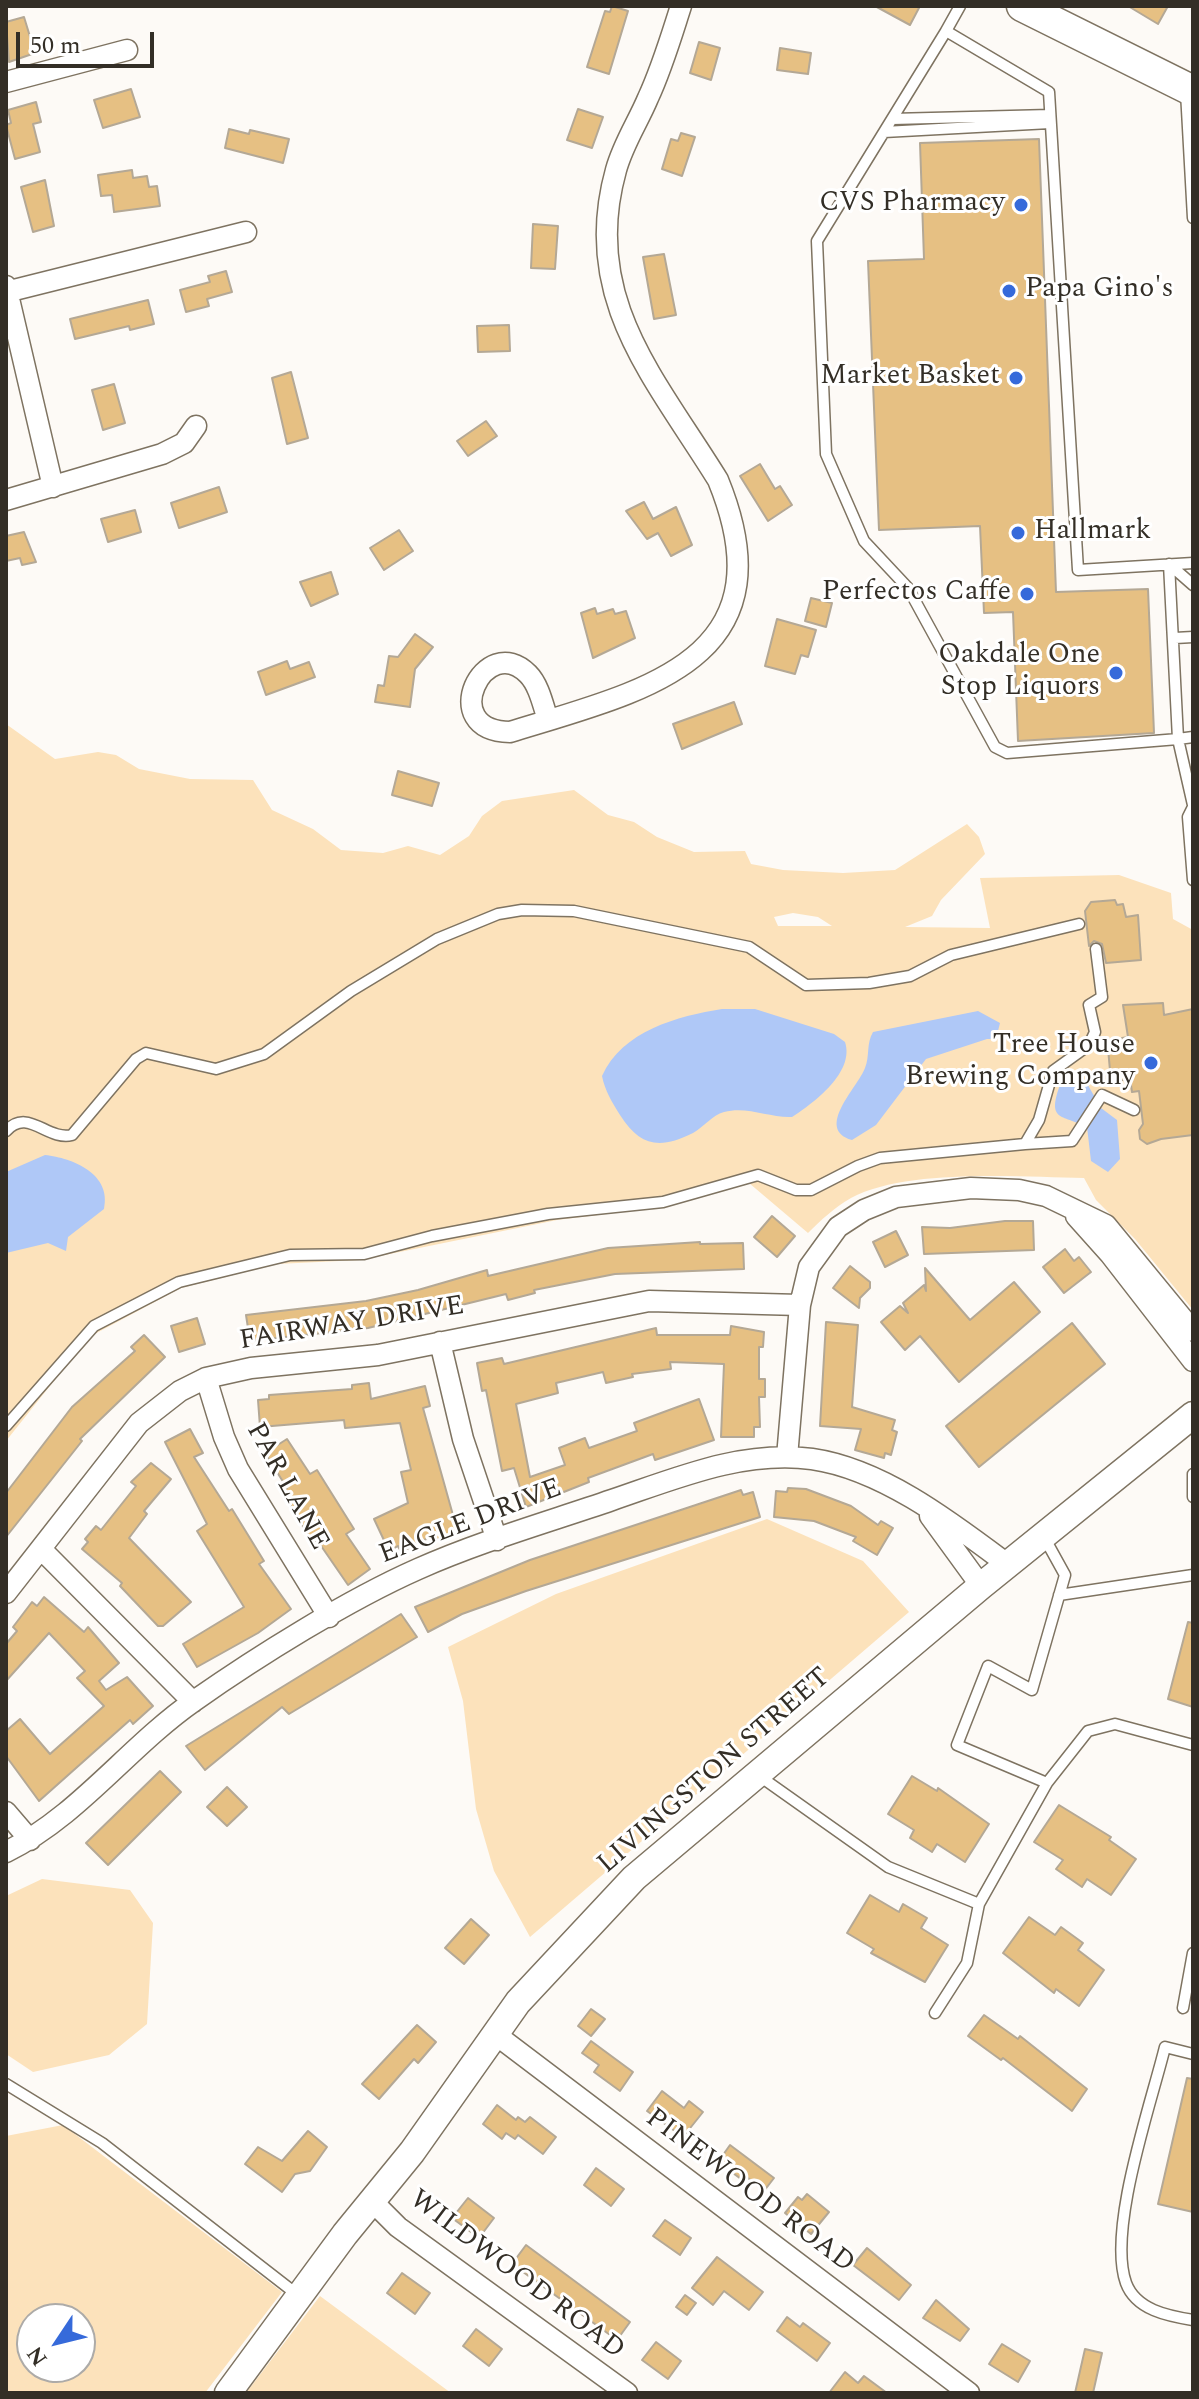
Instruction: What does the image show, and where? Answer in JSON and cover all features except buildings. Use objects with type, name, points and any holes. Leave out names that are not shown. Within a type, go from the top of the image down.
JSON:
[{"type":"main road","points":[[1022,6],[1190,89]]},
{"type":"street","points":[[548,720],[645,688],[686,666],[706,648],[723,621],[733,590],[738,563],[726,501],[718,480],[633,346],[609,280],[609,202],[616,169],[661,67],[681,6]]},
{"type":"street","points":[[6,82],[127,50]]},
{"type":"street","points":[[53,487],[6,290],[246,232]]},
{"type":"street","points":[[6,500],[162,454],[184,443],[196,426]]},
{"type":"street","points":[[787,1457],[800,1305],[809,1267],[838,1227],[864,1210],[896,1197],[971,1188],[1019,1190],[1046,1196],[1106,1225],[1193,1331]]},
{"type":"street","points":[[1071,1210],[1110,1254],[1193,1361]]},
{"type":"street","name":"FAIRWAY DRIVE","points":[[6,1593],[151,1411],[206,1378],[251,1368],[338,1361],[649,1301],[800,1305]]},
{"type":"street","points":[[440,1342],[463,1439],[497,1540]]},
{"type":"street","name":"PAR LANE","points":[[206,1378],[224,1437],[238,1469],[329,1617]]},
{"type":"street","name":"LIVINGSTON STREET","points":[[228,2393],[412,2152],[518,2002],[634,1878],[1007,1564],[1193,1415]]},
{"type":"street","name":"EAGLE DRIVE","points":[[6,1852],[30,1840],[193,1702],[329,1617],[414,1570],[705,1468],[787,1457],[836,1464],[898,1489],[925,1510],[959,1528],[1007,1564]]},
{"type":"street","name":"EAGLE DRIVE","points":[[925,1510],[981,1586]]},
{"type":"street","points":[[41,1549],[193,1702]]},
{"type":"street","points":[[6,1812],[30,1840]]},
{"type":"street","name":"PINEWOOD ROAD","points":[[495,2034],[969,2393]]},
{"type":"street","name":"WILDWOOD ROAD","points":[[372,2201],[398,2227],[627,2393]]},
{"type":"lane","points":[[960,6],[817,241],[826,454],[864,541],[908,588],[995,747],[1007,753],[1193,737]]},
{"type":"lane","points":[[946,31],[1049,92],[1078,570],[1193,562]]},
{"type":"lane","points":[[1190,89],[1193,218]]},
{"type":"lane","points":[[892,119],[1050,119]]},
{"type":"lane","points":[[884,132],[1050,119]]},
{"type":"lane","points":[[1169,564],[1193,585]]},
{"type":"lane","points":[[1169,564],[1178,739],[1193,806],[1188,817],[1193,880]]},
{"type":"lane","points":[[1175,638],[1193,637]]},
{"type":"lane","points":[[6,1131],[13,1124],[24,1122],[59,1135],[72,1135],[136,1059],[146,1053],[216,1069],[264,1054],[351,991],[437,939],[498,914],[522,910],[574,911],[749,947],[806,985],[869,983],[910,976],[951,955],[1079,924]]},
{"type":"lane","points":[[1025,1144],[1039,1120],[1053,1071],[1089,1045],[1095,1032],[1089,1005],[1102,997],[1096,949]]},
{"type":"lane","points":[[6,1426],[94,1326],[179,1282],[290,1255],[357,1255],[432,1236],[533,1217],[663,1202],[758,1175],[796,1190],[811,1190],[880,1158],[1025,1144],[1068,1143],[1082,1128],[1102,1095],[1134,1110]]},
{"type":"lane","points":[[1193,1474],[1193,1497]]},
{"type":"lane","points":[[1043,1536],[1065,1575],[1032,1690],[988,1666],[957,1745],[1047,1783]]},
{"type":"lane","points":[[1059,1595],[1193,1575]]},
{"type":"lane","points":[[935,2013],[967,1963],[979,1904],[1047,1783],[1079,1740],[1097,1726],[1115,1724],[1193,1745]]},
{"type":"lane","points":[[757,1774],[888,1867],[979,1904]]},
{"type":"lane","points":[[1183,2008],[1193,1953]]},
{"type":"lane","points":[[1193,2054],[1165,2047],[1120,2233],[1127,2285],[1146,2307],[1162,2315],[1193,2320]]},
{"type":"lane","points":[[6,2084],[102,2143],[301,2297]]},
{"type":"shaded area","points":[[6,724],[55,759],[98,752],[116,755],[139,769],[190,779],[253,780],[272,810],[313,829],[341,850],[383,853],[408,846],[440,855],[469,836],[482,816],[502,801],[574,790],[608,815],[634,822],[657,837],[694,852],[745,851],[751,864],[783,870],[843,873],[895,870],[967,824],[979,837],[985,854],[941,900],[932,916],[905,927],[990,928],[980,878],[1119,875],[1171,893],[1173,919],[1193,930],[1193,1310],[1135,1239],[1096,1200],[1084,1178],[964,1176],[902,1182],[874,1188],[851,1198],[808,1233],[749,1183],[663,1207],[557,1220],[360,1260],[277,1264],[181,1288],[89,1337],[6,1441]],"holes":[[[793,913],[818,917],[832,926],[778,926],[774,917]]]},
{"type":"shaded area","points":[[767,1519],[863,1561],[909,1612],[530,1937],[494,1871],[476,1809],[463,1701],[448,1647],[556,1594]]},
{"type":"shaded area","points":[[42,1879],[130,1890],[153,1923],[147,2024],[109,2055],[33,2072],[6,2054],[6,1896]]},
{"type":"shaded area","points":[[63,2125],[282,2292],[205,2393],[6,2393],[6,2136]]},
{"type":"shaded area","points":[[320,2296],[451,2393],[246,2393]]},
{"type":"water","points":[[722,1009],[755,1009],[834,1034],[845,1042],[844,1064],[830,1086],[792,1117],[733,1111],[720,1114],[697,1130],[670,1142],[643,1139],[627,1125],[607,1092],[602,1076],[611,1060],[637,1037],[653,1028]]},
{"type":"water","points":[[978,1011],[1000,1023],[996,1039],[987,1039],[926,1059],[876,1125],[852,1140],[841,1135],[837,1127],[838,1117],[865,1068],[873,1032]]},
{"type":"water","points":[[1072,1075],[1085,1080],[1101,1108],[1117,1120],[1120,1159],[1108,1172],[1091,1161],[1087,1127],[1063,1118],[1056,1110],[1061,1082]]},
{"type":"water","points":[[45,1155],[78,1164],[96,1177],[105,1197],[104,1209],[68,1237],[66,1251],[48,1243],[6,1253],[6,1172]]},
{"type":"place","name":"CVS Pharmacy","points":[[1021,205]]},
{"type":"place","name":"Papa Gino's","points":[[1009,291]]},
{"type":"place","name":"Market Basket","points":[[1016,378]]},
{"type":"place","name":"Hallmark","points":[[1018,533]]},
{"type":"place","name":"Perfectos Caffe","points":[[1027,594]]},
{"type":"place","name":"Oakdale One Stop Liquors","points":[[1116,673]]},
{"type":"place","name":"Tree House Brewing Company","points":[[1151,1063]]}]
